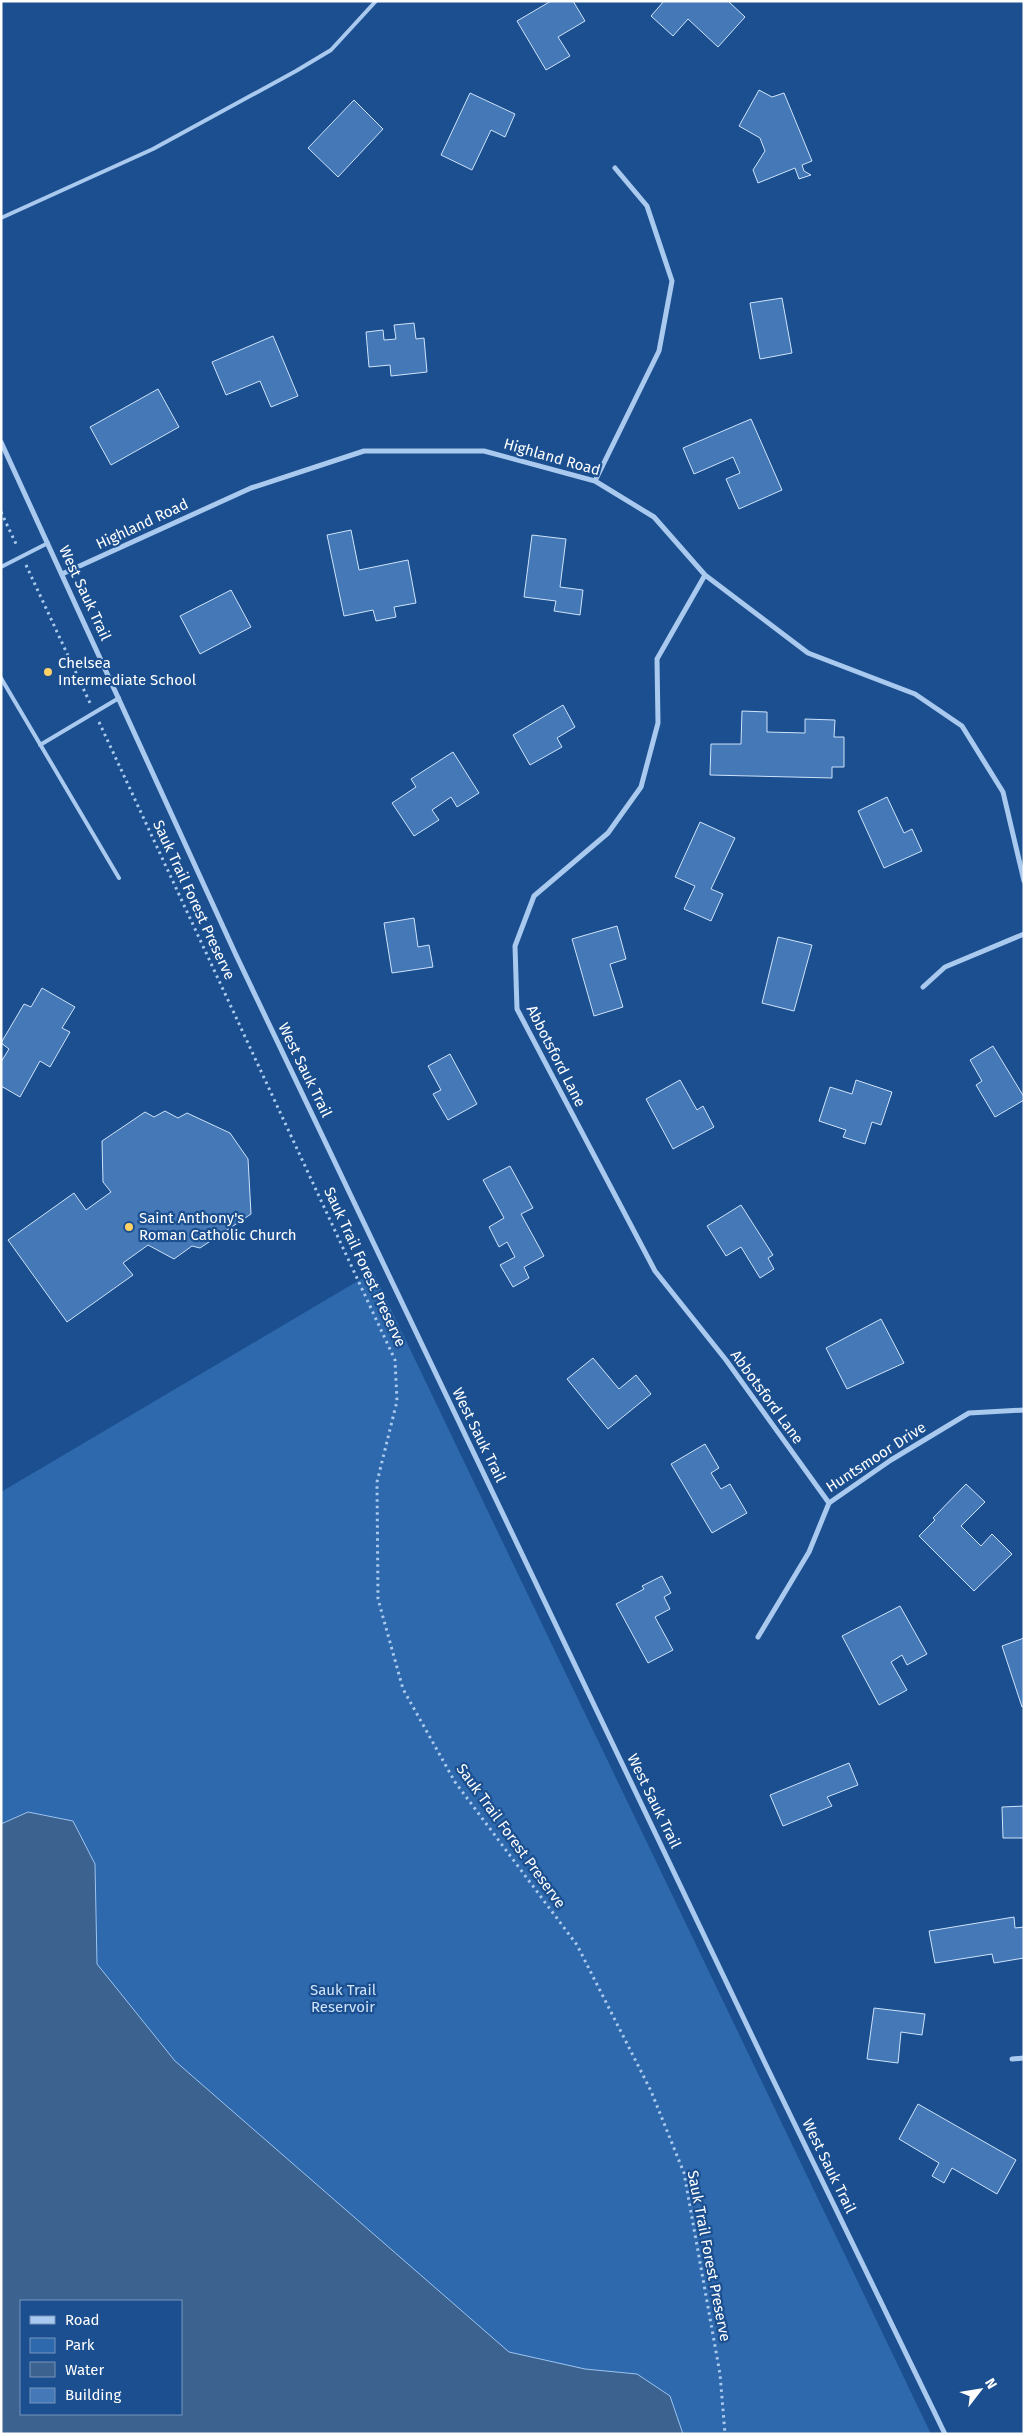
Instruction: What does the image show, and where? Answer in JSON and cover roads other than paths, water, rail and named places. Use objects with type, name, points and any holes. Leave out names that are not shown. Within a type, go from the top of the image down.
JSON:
[{"type":"street","points":[[595,480],[659,351],[672,281],[647,206],[615,168]]},
{"type":"street","name":"West Sauk Trail","points":[[1,442],[243,970],[761,2054],[945,2434]]},
{"type":"street","name":"Highland Road","points":[[62,574],[252,488],[364,451],[484,451],[595,480],[654,517],[705,575],[808,653],[915,694],[962,726],[1003,792],[1024,880]]},
{"type":"street","name":"Abbotsford Lane","points":[[705,575],[657,659],[658,723],[641,787],[608,833],[534,896],[515,946],[517,1009],[655,1271],[726,1360],[829,1504]]},
{"type":"street","points":[[923,987],[945,967],[1024,934]]},
{"type":"street","name":"Huntsmoor Drive","points":[[758,1637],[809,1552],[829,1504],[891,1460],[969,1413],[1024,1410]]},
{"type":"street","points":[[1012,2059],[1024,2058]]},
{"type":"lane","points":[[1,218],[153,149],[296,71],[331,50],[376,1]]},
{"type":"lane","points":[[1,567],[48,543]]},
{"type":"lane","points":[[1,678],[119,878]]},
{"type":"lane","points":[[40,744],[119,698]]},
{"type":"water","points":[[28,1812],[73,1821],[95,1864],[97,1964],[175,2061],[509,2352],[585,2369],[637,2374],[670,2396],[683,2434],[1,2434],[1,1824]]},
{"type":"place","name":"Chelsea Intermediate School","points":[[48,672]]},
{"type":"place","name":"Saint Anthony's Roman Catholic Church","points":[[129,1227]]},
{"type":"park label","name":"Sauk Trail Reservoir","points":[[343,1998]]}]
